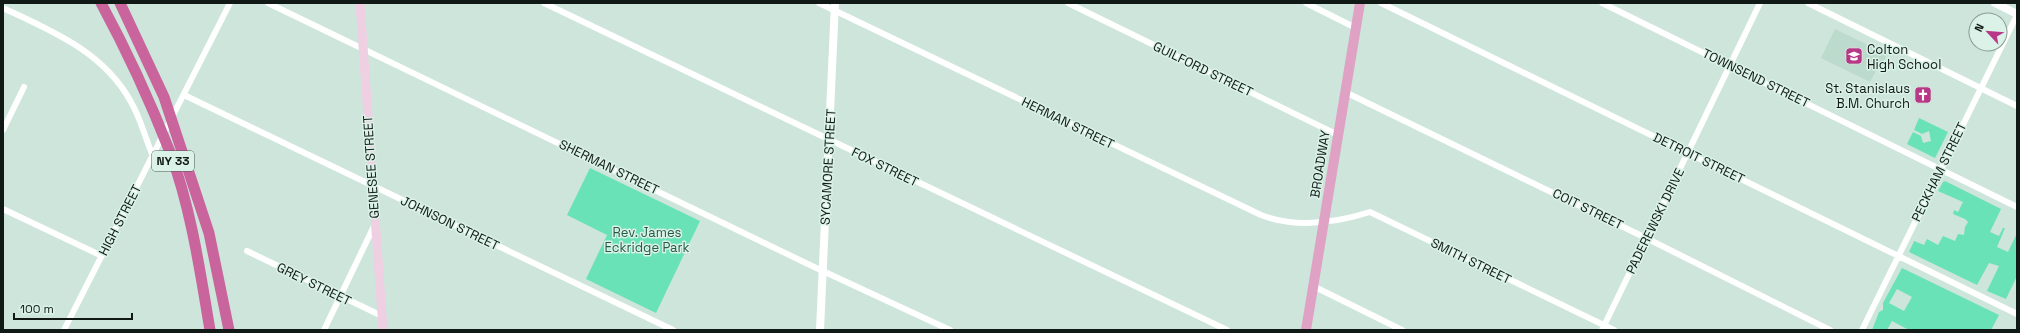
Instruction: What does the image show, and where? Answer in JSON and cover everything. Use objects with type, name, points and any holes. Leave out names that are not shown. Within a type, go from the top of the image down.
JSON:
[{"type":"highway","name":"NY 33","points":[[101,3],[120,37],[170,153],[187,210],[210,330]]},
{"type":"highway","name":"NY 33","points":[[120,3],[166,105],[209,233],[229,330]]},
{"type":"main road","name":"GENESEE STREET","points":[[360,3],[383,330]]},
{"type":"main road","name":"BROADWAY","points":[[1306,330],[1360,3]]},
{"type":"street","name":"HIGH STREET","points":[[64,330],[230,3]]},
{"type":"street","name":"SHERMAN STREET","points":[[268,3],[822,271],[950,330]]},
{"type":"street","name":"FOX STREET","points":[[544,3],[1227,330]]},
{"type":"street","name":"HERMAN STREET","points":[[818,3],[835,7],[1261,215],[1283,221],[1306,223],[1324,222]]},
{"type":"street","name":"GUILFORD STREET","points":[[1068,3],[1338,135]]},
{"type":"street","points":[[1306,3],[1356,28]]},
{"type":"street","name":"DETROIT STREET","points":[[1381,3],[2017,314]]},
{"type":"street","name":"TOWNSEND STREET","points":[[1602,3],[2017,207]]},
{"type":"street","name":"PADEREWSKI DRIVE","points":[[1603,328],[1760,3]]},
{"type":"street","points":[[1808,3],[2017,106]]},
{"type":"street","points":[[1995,3],[2017,14]]},
{"type":"street","name":"SYCAMORE STREET","points":[[820,330],[835,7]]},
{"type":"street","points":[[3,8],[73,42],[100,62],[112,75],[131,101],[154,153]]},
{"type":"street","name":"PECKHAM STREET","points":[[1862,330],[1940,168],[2017,14]]},
{"type":"street","points":[[3,130],[24,87]]},
{"type":"street","name":"COIT STREET","points":[[1345,92],[1646,238],[1830,330]]},
{"type":"street","name":"JOHNSON STREET","points":[[184,95],[673,330]]},
{"type":"street","points":[[3,209],[102,256]]},
{"type":"street","name":"SMITH STREET","points":[[1324,222],[1341,220],[1370,212],[1603,328],[1614,330]]},
{"type":"street","points":[[324,330],[375,223]]},
{"type":"street","name":"GREY STREET","points":[[247,251],[382,316]]},
{"type":"street","points":[[1313,286],[1402,330]]},
{"type":"shaded area","name":"Colton High School","points":[[1835,29],[1887,54],[1882,66],[1879,65],[1870,82],[1821,58]]},
{"type":"green space","points":[[1919,118],[1948,132],[1935,158],[1907,144],[1913,132],[1921,136],[1923,143],[1931,141],[1929,131],[1922,134],[1914,130]]},
{"type":"green space","name":"Rev. James Eckridge Park","points":[[590,168],[700,221],[656,313],[586,279],[607,235],[567,215]]},
{"type":"green space","points":[[1945,181],[2001,209],[1990,232],[1999,236],[2003,228],[2005,228],[1997,247],[2008,252],[2017,233],[2017,276],[2006,299],[1987,291],[1999,266],[1989,263],[1977,285],[1909,252],[1914,241],[1924,245],[1927,239],[1938,245],[1943,236],[1955,241],[1958,234],[1964,235],[1965,227],[1968,222],[1965,219],[1953,214],[1954,210],[1958,212],[1963,202],[1938,191]]},
{"type":"green space","points":[[1902,268],[1999,315],[1991,330],[1909,330],[1892,321],[1887,330],[1872,330],[1879,312],[1883,310],[1883,303]],"holes":[[[1897,289],[1912,297],[1904,311],[1889,303]]]},
{"type":"place","name":"Colton High School","points":[[1854,56]]},
{"type":"place","name":"St. Stanislaus B.M. Church","points":[[1923,95]]}]
